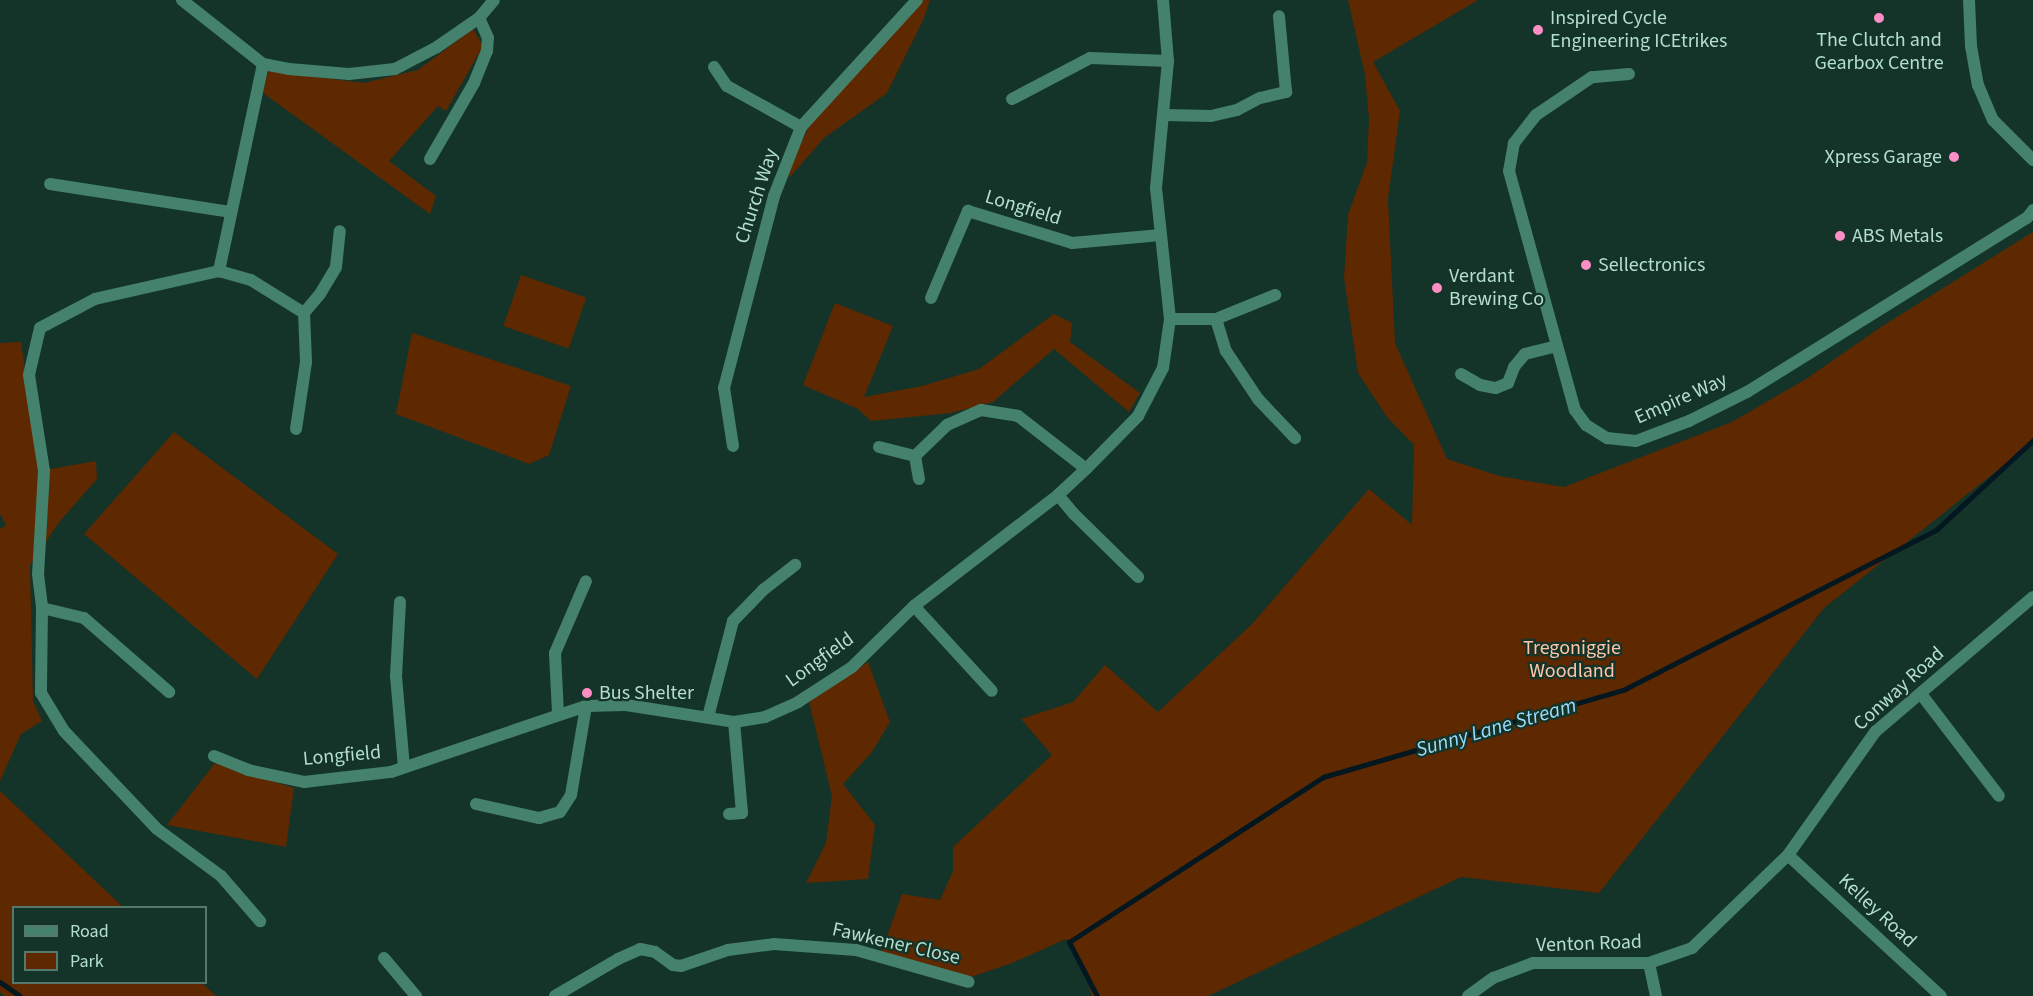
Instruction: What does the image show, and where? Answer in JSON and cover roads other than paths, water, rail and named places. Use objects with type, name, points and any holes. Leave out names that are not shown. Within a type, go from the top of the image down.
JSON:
[{"type":"street","points":[[182,0],[263,64],[289,69],[350,74],[395,69],[437,47],[478,18],[494,0]]},
{"type":"street","name":"Church Way","points":[[733,446],[724,388],[774,196],[801,127],[917,0]]},
{"type":"street","name":"Longfield","points":[[214,756],[248,770],[304,782],[391,771],[558,713],[586,706],[626,705],[734,722],[765,717],[798,702],[852,667],[914,606],[1058,495],[1086,469],[1138,416],[1163,368],[1170,319],[1156,188],[1165,115],[1168,61],[1163,0]]},
{"type":"street","points":[[1969,0],[1971,46],[1978,85],[1993,120],[2033,160]]},
{"type":"street","points":[[1165,115],[1211,116],[1237,110],[1260,98],[1286,92],[1279,16]]},
{"type":"street","points":[[430,159],[474,83],[487,51],[488,38],[478,18]]},
{"type":"street","points":[[1012,99],[1090,58],[1168,61]]},
{"type":"street","points":[[219,271],[263,64]]},
{"type":"street","points":[[714,67],[727,86],[801,127]]},
{"type":"street","name":"Empire Way","points":[[1629,74],[1592,77],[1536,115],[1514,143],[1509,171],[1575,410],[1586,425],[1607,438],[1636,441],[1689,421],[1747,392],[2027,218],[2033,210]]},
{"type":"street","points":[[50,184],[230,212]]},
{"type":"street","name":"Longfield","points":[[931,298],[968,211],[1072,243],[1161,235]]},
{"type":"street","points":[[296,429],[306,362],[304,313],[320,294],[336,267],[340,231]]},
{"type":"street","points":[[260,921],[221,876],[157,829],[64,731],[41,693],[42,608],[38,574],[44,471],[29,375],[40,328],[95,300],[219,271],[251,280],[304,313]]},
{"type":"street","points":[[1170,319],[1216,319],[1275,295]]},
{"type":"street","points":[[1216,319],[1226,351],[1258,399],[1295,438]]},
{"type":"street","points":[[1461,374],[1480,385],[1496,388],[1508,383],[1514,367],[1525,354],[1557,346]]},
{"type":"street","points":[[915,456],[947,425],[981,410],[1018,416],[1086,469]]},
{"type":"street","points":[[879,447],[915,456]]},
{"type":"street","points":[[915,456],[919,479]]},
{"type":"street","points":[[1058,495],[1074,514],[1138,577]]},
{"type":"street","points":[[708,717],[733,621],[763,590],[795,565]]},
{"type":"street","points":[[558,713],[555,653],[586,581]]},
{"type":"street","name":"Conway Road","points":[[1788,855],[1875,732],[2033,597]]},
{"type":"street","name":"Longfield","points":[[400,602],[396,676],[404,767]]},
{"type":"street","points":[[914,606],[992,691]]},
{"type":"street","points":[[42,608],[84,618],[169,692]]},
{"type":"street","points":[[1921,694],[2000,796]]},
{"type":"street","points":[[476,804],[539,818],[560,812],[571,795],[586,706]]},
{"type":"street","points":[[729,814],[742,813],[734,722]]},
{"type":"street","name":"Venton Road","points":[[1468,996],[1493,978],[1533,963],[1649,963],[1692,948],[1788,855]]},
{"type":"street","name":"Kelley Road","points":[[1788,855],[1941,996]]},
{"type":"street","name":"Fawkener Close","points":[[555,996],[618,958],[640,949],[655,952],[673,965],[688,965],[748,945],[793,943],[856,950],[969,982]]},
{"type":"street","points":[[384,958],[416,996]]},
{"type":"street","points":[[1649,963],[1656,996]]},
{"type":"waterway","name":"Sunny Lane Stream","points":[[1097,996],[1069,942],[1323,777],[1625,689],[1937,529],[2033,440]]},
{"type":"waterway","name":"Sunny Lane Stream","points":[[0,982],[20,996]]},
{"type":"place","name":"The Clutch and Gearbox Centre","points":[[1879,18]]},
{"type":"place","name":"Inspired Cycle Engineering ICEtrikes","points":[[1538,30]]},
{"type":"place","name":"Xpress Garage","points":[[1954,157]]},
{"type":"place","name":"ABS Metals","points":[[1840,236]]},
{"type":"place","name":"Sellectronics","points":[[1586,265]]},
{"type":"place","name":"Verdant Brewing Co","points":[[1437,288]]},
{"type":"place","name":"Bus Shelter","points":[[587,693]]},
{"type":"park label","name":"Tregoniggie Woodland","points":[[1572,660]]}]
